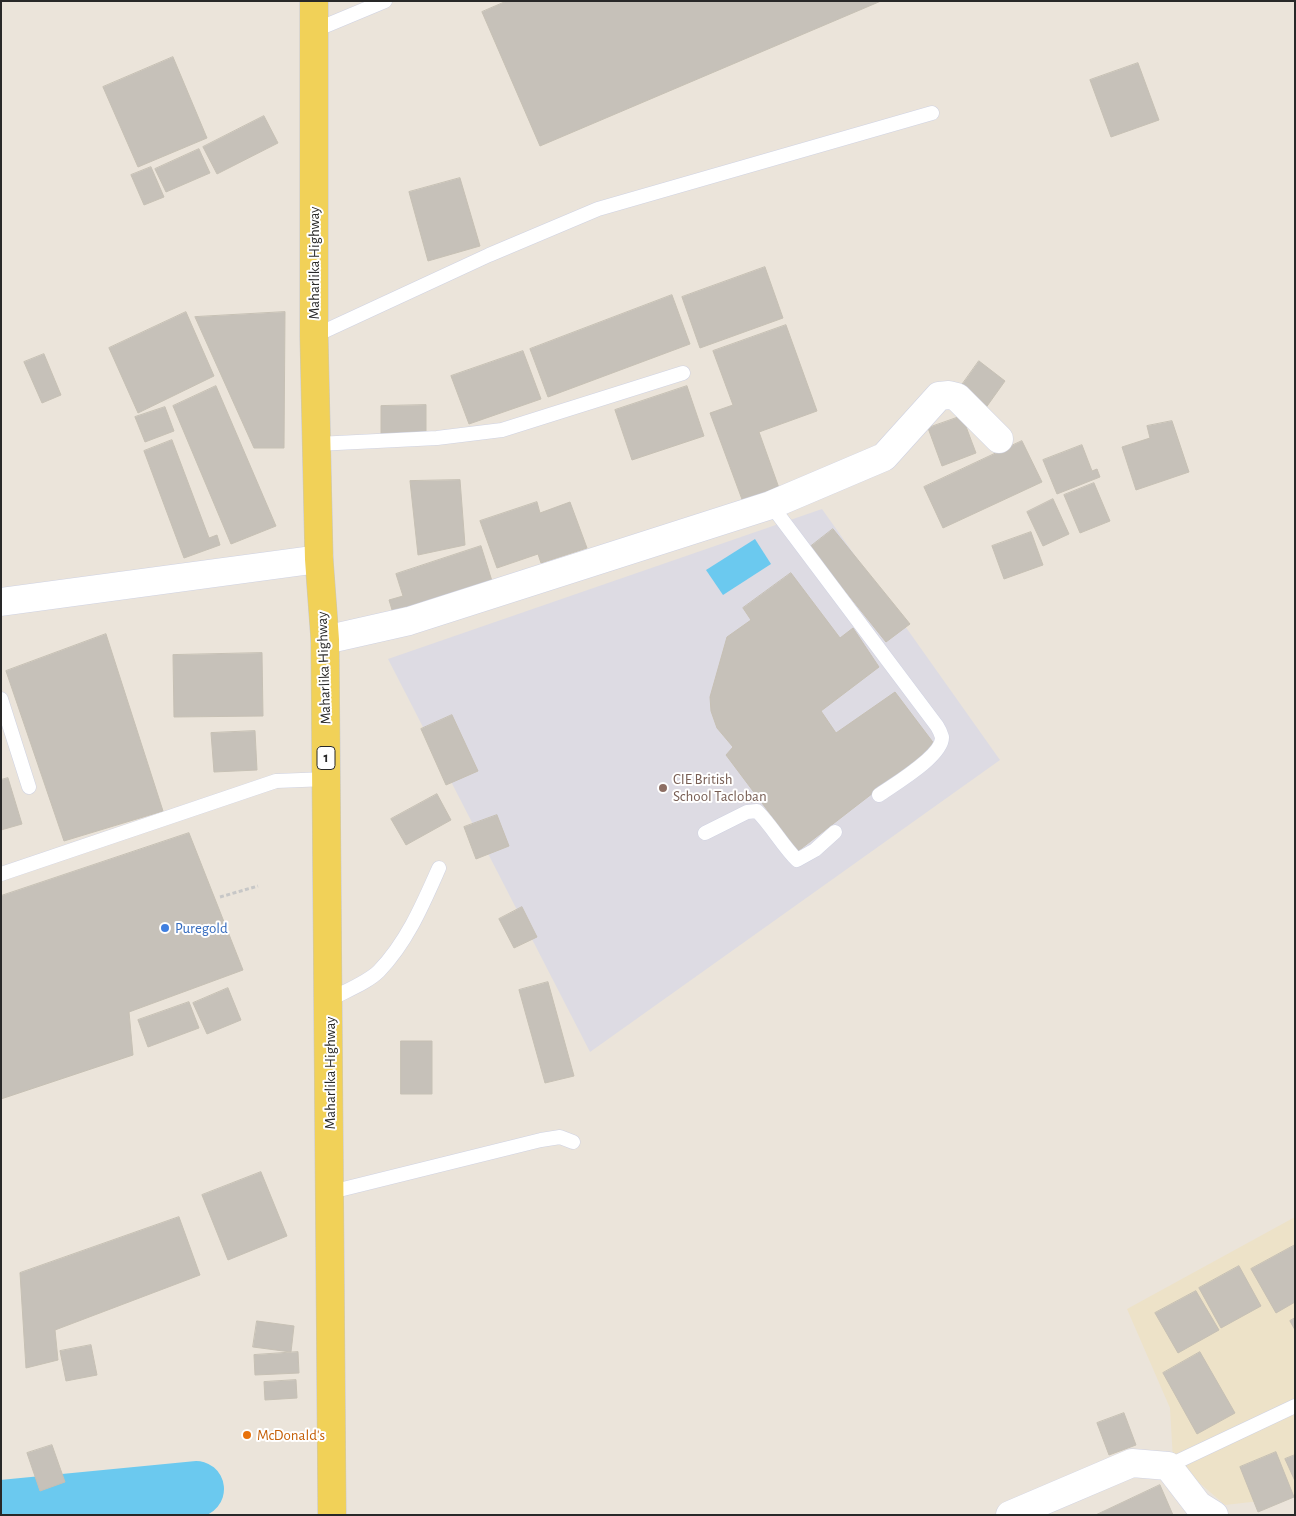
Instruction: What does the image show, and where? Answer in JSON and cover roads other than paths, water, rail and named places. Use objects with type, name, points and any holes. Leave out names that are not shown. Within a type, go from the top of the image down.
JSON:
[{"type":"main road","name":"Maharlika Highway","points":[[314,1],[314,336],[319,559],[325,640],[331,1192],[332,1515]]},
{"type":"street","points":[[325,640],[409,622],[771,505],[884,457],[939,396],[957,397],[999,440]]},
{"type":"street","points":[[1,602],[319,559]]},
{"type":"street","points":[[1010,1515],[1046,1508],[1132,1463],[1168,1466],[1198,1505],[1214,1515]]},
{"type":"lane","points":[[313,31],[385,1]]},
{"type":"lane","points":[[314,336],[490,255],[598,210],[932,113]]},
{"type":"lane","points":[[317,444],[437,438],[502,430],[682,373]]},
{"type":"lane","points":[[771,505],[938,726],[942,737],[931,758],[879,795]]},
{"type":"lane","points":[[1,699],[30,787]]},
{"type":"lane","points":[[1,874],[276,781],[327,778]]},
{"type":"lane","points":[[705,833],[747,812],[757,811],[768,822],[786,850],[797,860],[815,850],[835,832]]},
{"type":"lane","points":[[329,1000],[378,972],[401,944],[422,906],[439,868]]},
{"type":"lane","points":[[331,1192],[541,1140],[560,1137],[573,1142]]},
{"type":"lane","points":[[1168,1466],[1295,1406]]},
{"type":"water","points":[[755,539],[771,564],[723,595],[706,570]]},
{"type":"waterway","points":[[1,1508],[196,1489]]},
{"type":"place","name":"CIE British School Tacloban","points":[[663,788]]},
{"type":"place","name":"Puregold","points":[[165,928]]},
{"type":"place","name":"McDonald's","points":[[247,1435]]}]
